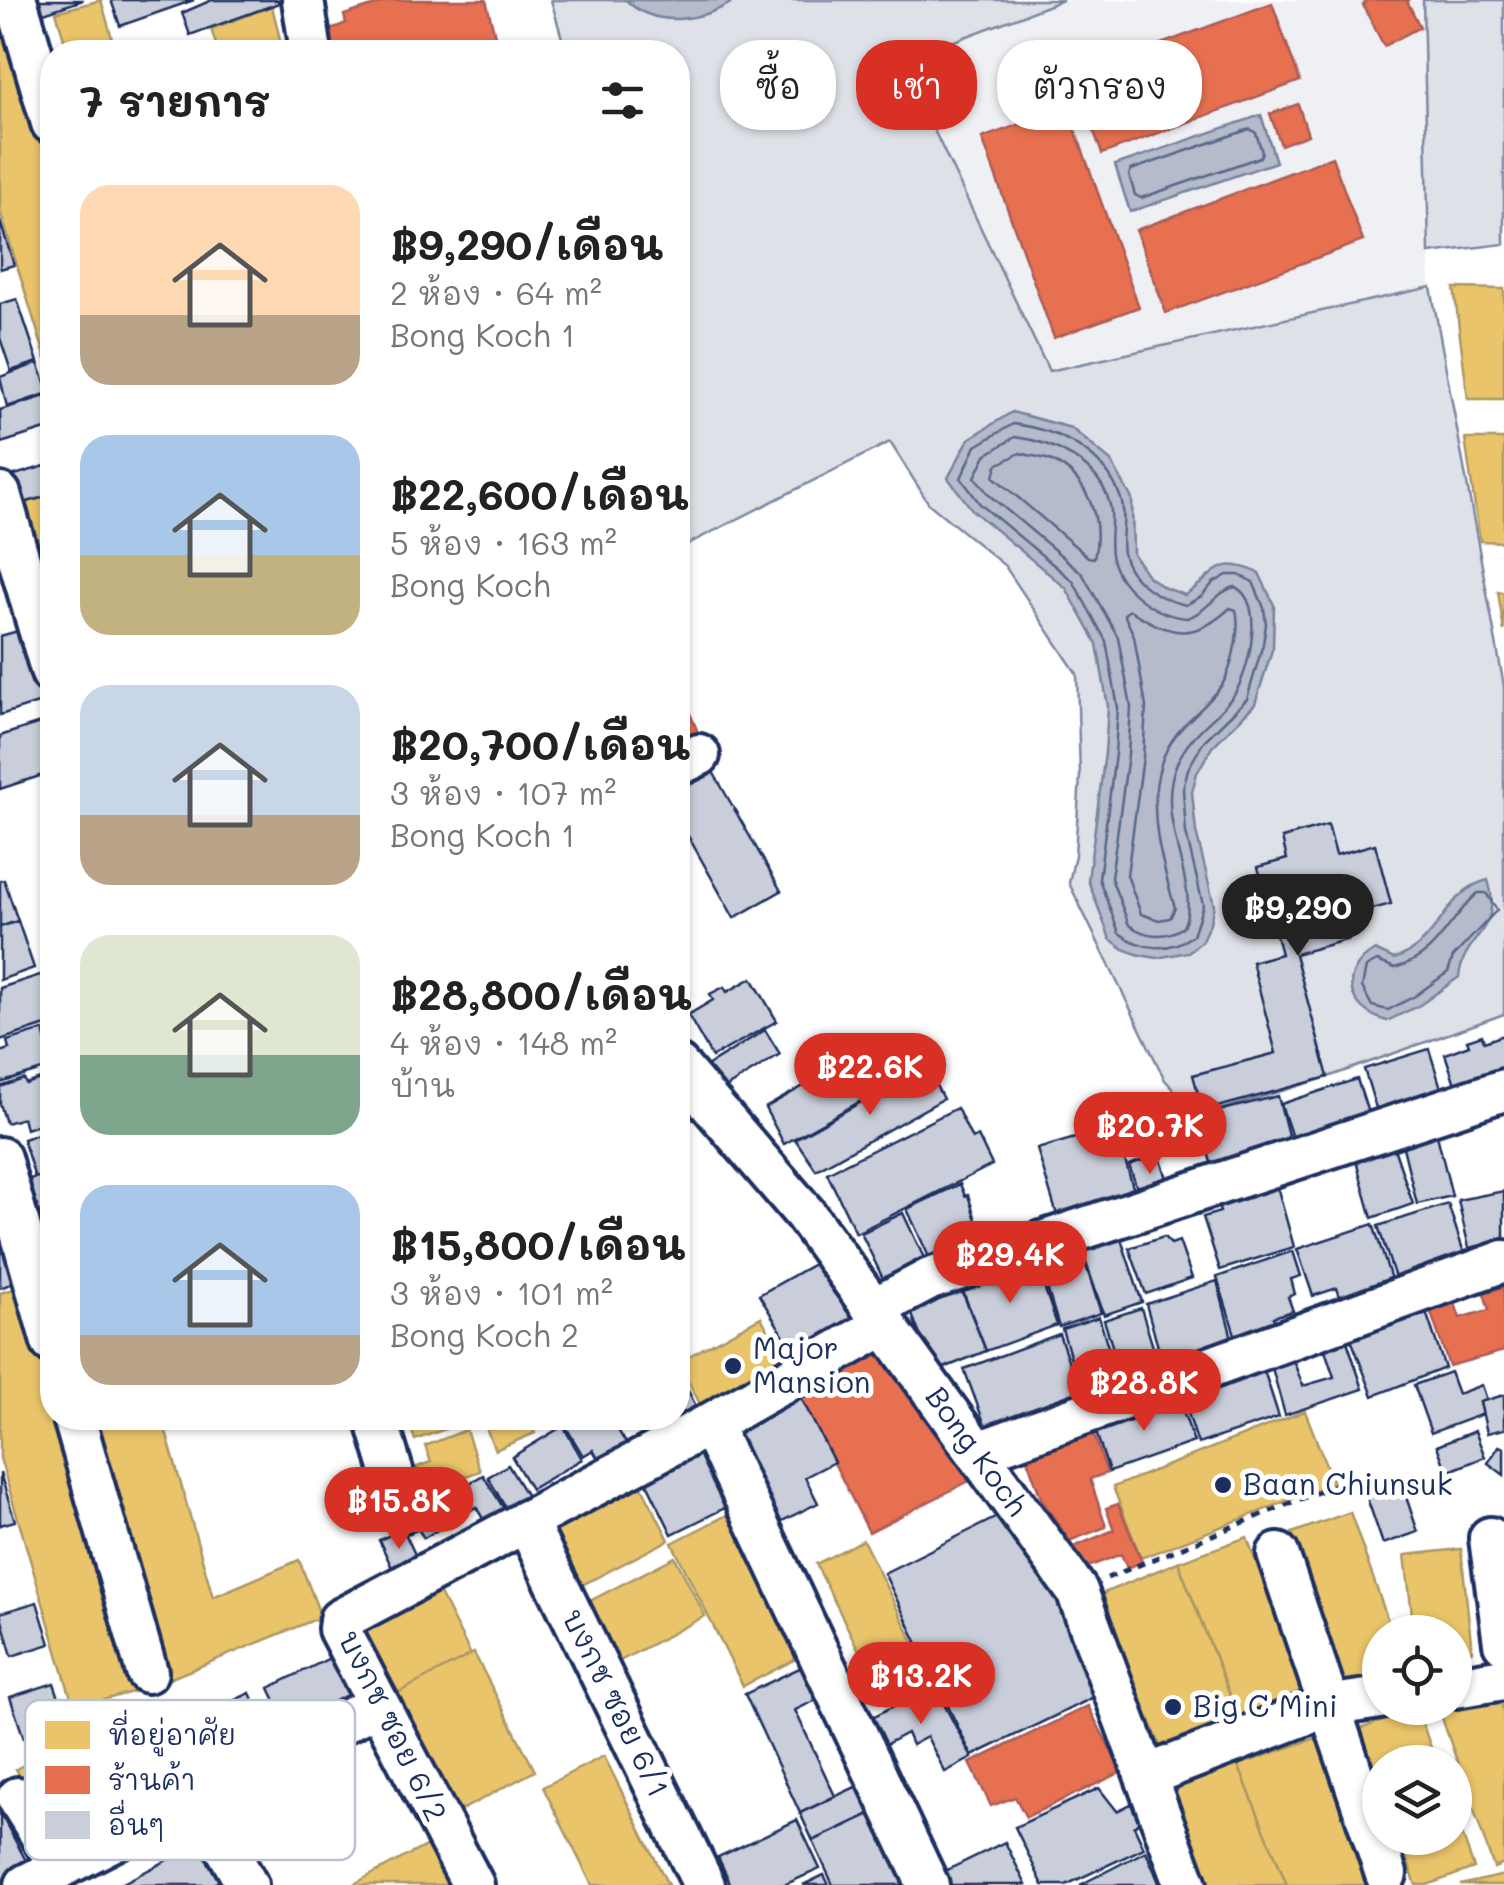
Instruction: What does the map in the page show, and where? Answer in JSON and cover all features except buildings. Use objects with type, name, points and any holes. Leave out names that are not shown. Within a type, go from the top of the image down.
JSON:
[{"type":"street","points":[[16,0],[40,82]]},
{"type":"street","points":[[303,0],[309,40]]},
{"type":"street","points":[[0,494],[40,632]]},
{"type":"street","name":"Bong Koch","points":[[690,1085],[805,1214],[1076,1591],[1186,1885]]},
{"type":"street","points":[[526,1521],[710,1424],[878,1317],[930,1279],[1504,1090]]},
{"type":"street","points":[[0,1158],[40,1300]]},
{"type":"street","points":[[978,1452],[1504,1261]]},
{"type":"street","points":[[710,1424],[928,1885]]},
{"type":"street","points":[[77,1430],[147,1672]]},
{"type":"street","points":[[380,1430],[404,1511]]},
{"type":"street","name":"บงกช ซอย 6/2","points":[[472,1885],[338,1629],[340,1620],[526,1521]]},
{"type":"street","name":"บงกช ซอย 6/1","points":[[526,1521],[704,1885]]},
{"type":"street","points":[[1490,1538],[1504,1644]]},
{"type":"street","points":[[1278,1554],[1386,1874]]},
{"type":"street","points":[[1472,1684],[1504,1679]]},
{"type":"street","points":[[1148,1776],[1327,1706],[1362,1701]]},
{"type":"street","points":[[355,1718],[378,1706]]},
{"type":"street","points":[[18,1798],[25,1819]]},
{"type":"street","points":[[44,1876],[76,1860]]},
{"type":"street","points":[[233,1860],[247,1885]]},
{"type":"path","points":[[1076,1591],[1335,1485]]},
{"type":"shaded area","points":[[551,0],[1423,0],[1430,287],[1044,372],[767,130],[836,130],[836,40],[720,40],[720,89],[690,62],[690,40],[563,40]]},
{"type":"shaded area","points":[[551,0],[1063,0],[957,40],[856,40],[856,130],[934,130],[1049,371],[1431,287],[1504,686],[1504,1014],[1328,1077],[1199,1116],[1165,1080],[1069,883],[1075,855],[1080,776],[1077,674],[1005,566],[929,504],[890,442],[690,543],[690,40],[563,40]]},
{"type":"shaded area","points":[[1423,0],[1504,0],[1504,244],[1429,253]]},
{"type":"water","points":[[626,0],[736,0],[710,13],[680,19],[651,15]]},
{"type":"water","points":[[1261,115],[1276,162],[1130,212],[1115,165]]},
{"type":"water","points":[[1012,412],[1071,428],[1111,461],[1132,499],[1133,554],[1149,577],[1185,595],[1218,569],[1245,568],[1259,573],[1274,605],[1273,647],[1255,704],[1212,747],[1197,773],[1192,792],[1196,832],[1214,905],[1201,942],[1188,952],[1157,958],[1125,950],[1110,939],[1088,880],[1108,707],[1097,644],[1066,588],[973,511],[948,478],[969,439]]},
{"type":"water","points":[[1488,880],[1491,911],[1467,951],[1459,977],[1420,1005],[1387,1021],[1363,1008],[1352,990],[1352,979],[1363,959],[1375,950],[1394,959],[1410,951],[1461,895]]},
{"type":"place","name":"Major Mansion","points":[[733,1366]]},
{"type":"place","name":"Baan Chiunsuk","points":[[1223,1485]]},
{"type":"place","name":"Big C Mini","points":[[1173,1707]]}]
